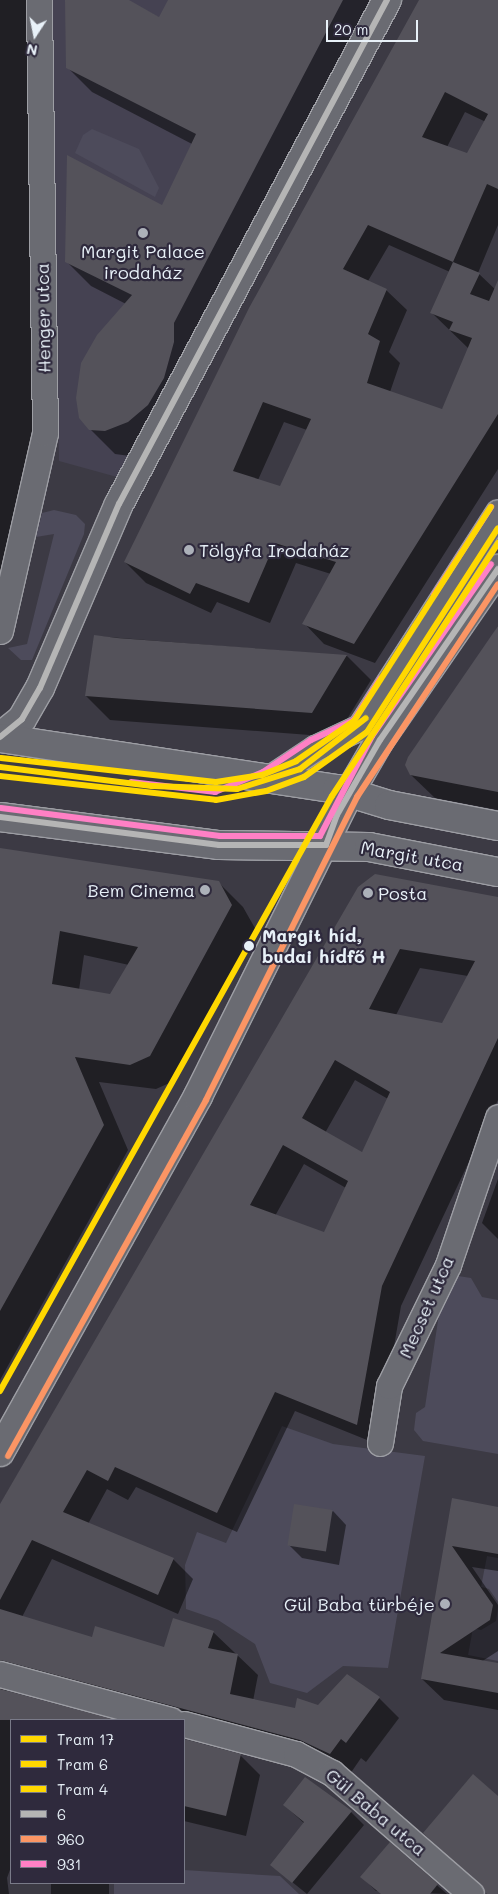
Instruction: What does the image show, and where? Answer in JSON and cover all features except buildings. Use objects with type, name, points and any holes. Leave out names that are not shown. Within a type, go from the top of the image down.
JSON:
[{"type":"main road","points":[[0,738],[22,719],[40,688],[119,504],[387,0]]},
{"type":"main road","points":[[0,1452],[198,1096],[326,845],[350,793],[380,740],[498,569]]},
{"type":"main road","points":[[0,738],[350,793],[498,826]]},
{"type":"main road","name":"Margit utca","points":[[0,817],[219,845],[369,847],[498,872]]},
{"type":"street","name":"Henger utca","points":[[0,631],[45,433],[38,0]]},
{"type":"street","points":[[267,780],[315,748],[360,727],[498,512]]},
{"type":"street","name":"Mecset utca","points":[[380,1443],[389,1386],[448,1265],[498,1117]]},
{"type":"street","points":[[0,1674],[166,1719]]},
{"type":"street","name":"Gül Baba utca","points":[[185,1724],[296,1754],[332,1773],[471,1894]]},
{"type":"shaded area","name":"Margit Palace irodaház","points":[[52,0],[373,0],[117,477],[59,461]]},
{"type":"shaded area","points":[[92,129],[139,149],[159,188],[155,197],[75,153],[83,135]]},
{"type":"shaded area","points":[[54,510],[76,515],[85,524],[84,534],[32,660],[21,660],[8,648],[27,644],[54,534],[36,537],[42,513]]},
{"type":"shaded area","points":[[445,1274],[471,1278],[482,1297],[498,1300],[498,1454],[423,1441],[414,1430],[416,1413],[425,1407]]},
{"type":"shaded area","points":[[282,1426],[333,1444],[425,1456],[388,1668],[343,1666],[307,1693],[270,1683],[255,1644],[218,1620],[186,1609],[185,1565],[197,1532],[226,1543]]},
{"type":"shaded area","points":[[487,1556],[498,1558],[498,1602],[489,1589],[481,1587]]},
{"type":"shaded area","points":[[498,1607],[498,1661],[468,1655],[473,1628],[481,1630],[496,1621]]},
{"type":"shaded area","points":[[185,1870],[280,1876],[299,1894],[114,1894],[114,1884],[185,1884]]},
{"type":"tram line","name":"4","points":[[1,758],[216,782],[262,775],[296,761],[354,721],[491,507]]},
{"type":"tram line","name":"6","points":[[0,776],[216,800],[266,791],[304,777],[367,732],[498,528]]},
{"type":"tram line","name":"17","points":[[0,1391],[332,796],[498,543]]},
{"type":"tram line","name":"17","points":[[0,767],[152,786],[237,789],[300,769],[366,718]]},
{"type":"transit line","name":"6","points":[[0,737],[22,719],[40,688],[119,504],[387,0]]},
{"type":"transit line","name":"931","points":[[434,595],[491,507]]},
{"type":"transit line","name":"931","points":[[1,808],[220,836],[320,836],[372,736],[491,564]]},
{"type":"transit line","name":"6","points":[[0,817],[219,845],[326,845],[337,815],[380,740],[498,569]]},
{"type":"transit line","name":"960","points":[[8,1456],[206,1100],[357,797],[498,584]]},
{"type":"transit line","name":"931","points":[[131,782],[215,792],[263,772],[311,740],[354,720],[380,679]]},
{"type":"place","name":"Margit Palace irodaház","points":[[143,233]]},
{"type":"place","name":"Tölgyfa Irodaház","points":[[189,550]]},
{"type":"place","name":"Bem Cinema","points":[[205,890]]},
{"type":"place","name":"Posta","points":[[368,893]]},
{"type":"place","name":"Margit híd, budai hídfő H","points":[[249,946]]},
{"type":"place","name":"Gül Baba türbéje","points":[[445,1604]]}]
